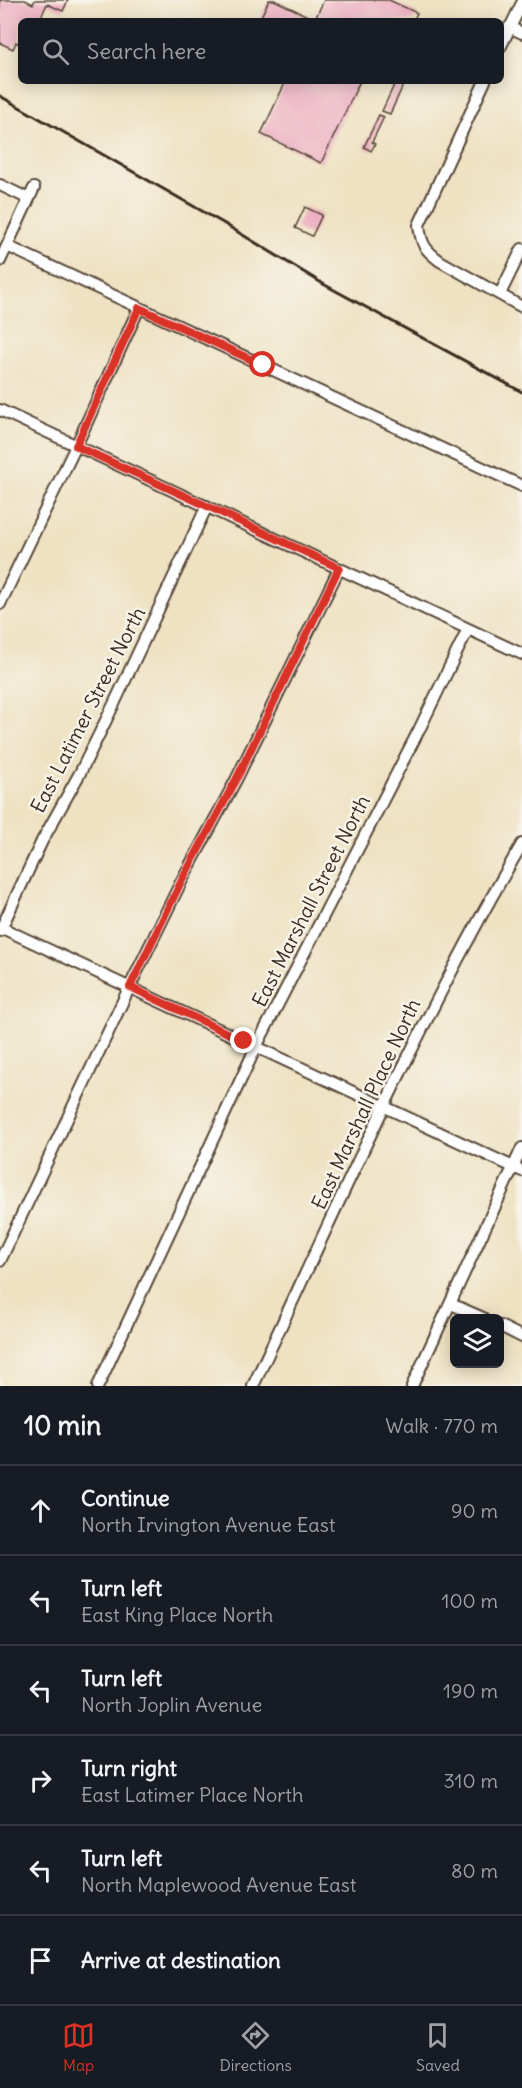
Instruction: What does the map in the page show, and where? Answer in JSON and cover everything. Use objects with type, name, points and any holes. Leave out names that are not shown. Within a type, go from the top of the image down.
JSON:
[{"type":"street","points":[[504,39],[522,3]]},
{"type":"street","points":[[509,27],[522,33]]},
{"type":"street","points":[[484,84],[419,225],[420,240],[429,253],[440,261],[522,307]]},
{"type":"street","points":[[0,185],[32,193],[0,261]]},
{"type":"street","points":[[7,246],[522,486]]},
{"type":"street","points":[[500,294],[522,249]]},
{"type":"street","points":[[0,604],[139,308]]},
{"type":"street","points":[[0,410],[522,654]]},
{"type":"street","name":"East Latimer Street North","points":[[0,928],[42,841],[80,773],[114,704],[207,506]]},
{"type":"street","points":[[0,1261],[181,882],[236,780],[339,568]]},
{"type":"street","name":"East Marshall Street North","points":[[98,1386],[256,1047],[419,730],[468,629]]},
{"type":"street","name":"East Marshall Place North","points":[[254,1386],[438,996],[522,844]]},
{"type":"street","points":[[0,928],[518,1169]]},
{"type":"street","points":[[412,1386],[518,1169],[522,1148]]},
{"type":"street","points":[[451,1304],[474,1314]]},
{"type":"street","points":[[504,1328],[522,1337]]},
{"type":"building","points":[[0,0],[25,0],[33,4],[35,0],[68,0],[63,11],[47,4],[40,18],[18,18],[18,43],[16,42],[13,49],[0,43]]},
{"type":"building","points":[[269,0],[274,0],[312,18],[260,18]]},
{"type":"building","points":[[324,0],[389,0],[417,13],[414,18],[315,18]]},
{"type":"building","points":[[285,84],[359,84],[321,163],[261,134]]},
{"type":"building","points":[[395,84],[404,84],[390,114],[382,111]]},
{"type":"building","points":[[379,115],[384,117],[372,142],[375,144],[371,151],[364,147]]},
{"type":"building","points":[[305,207],[322,215],[312,236],[295,228]]},
{"type":"railway","points":[[0,96],[223,223],[325,285],[522,392]]},
{"type":"route","points":[[244,1041],[130,987],[181,882],[236,780],[339,568],[76,446],[139,308],[263,365]]}]
